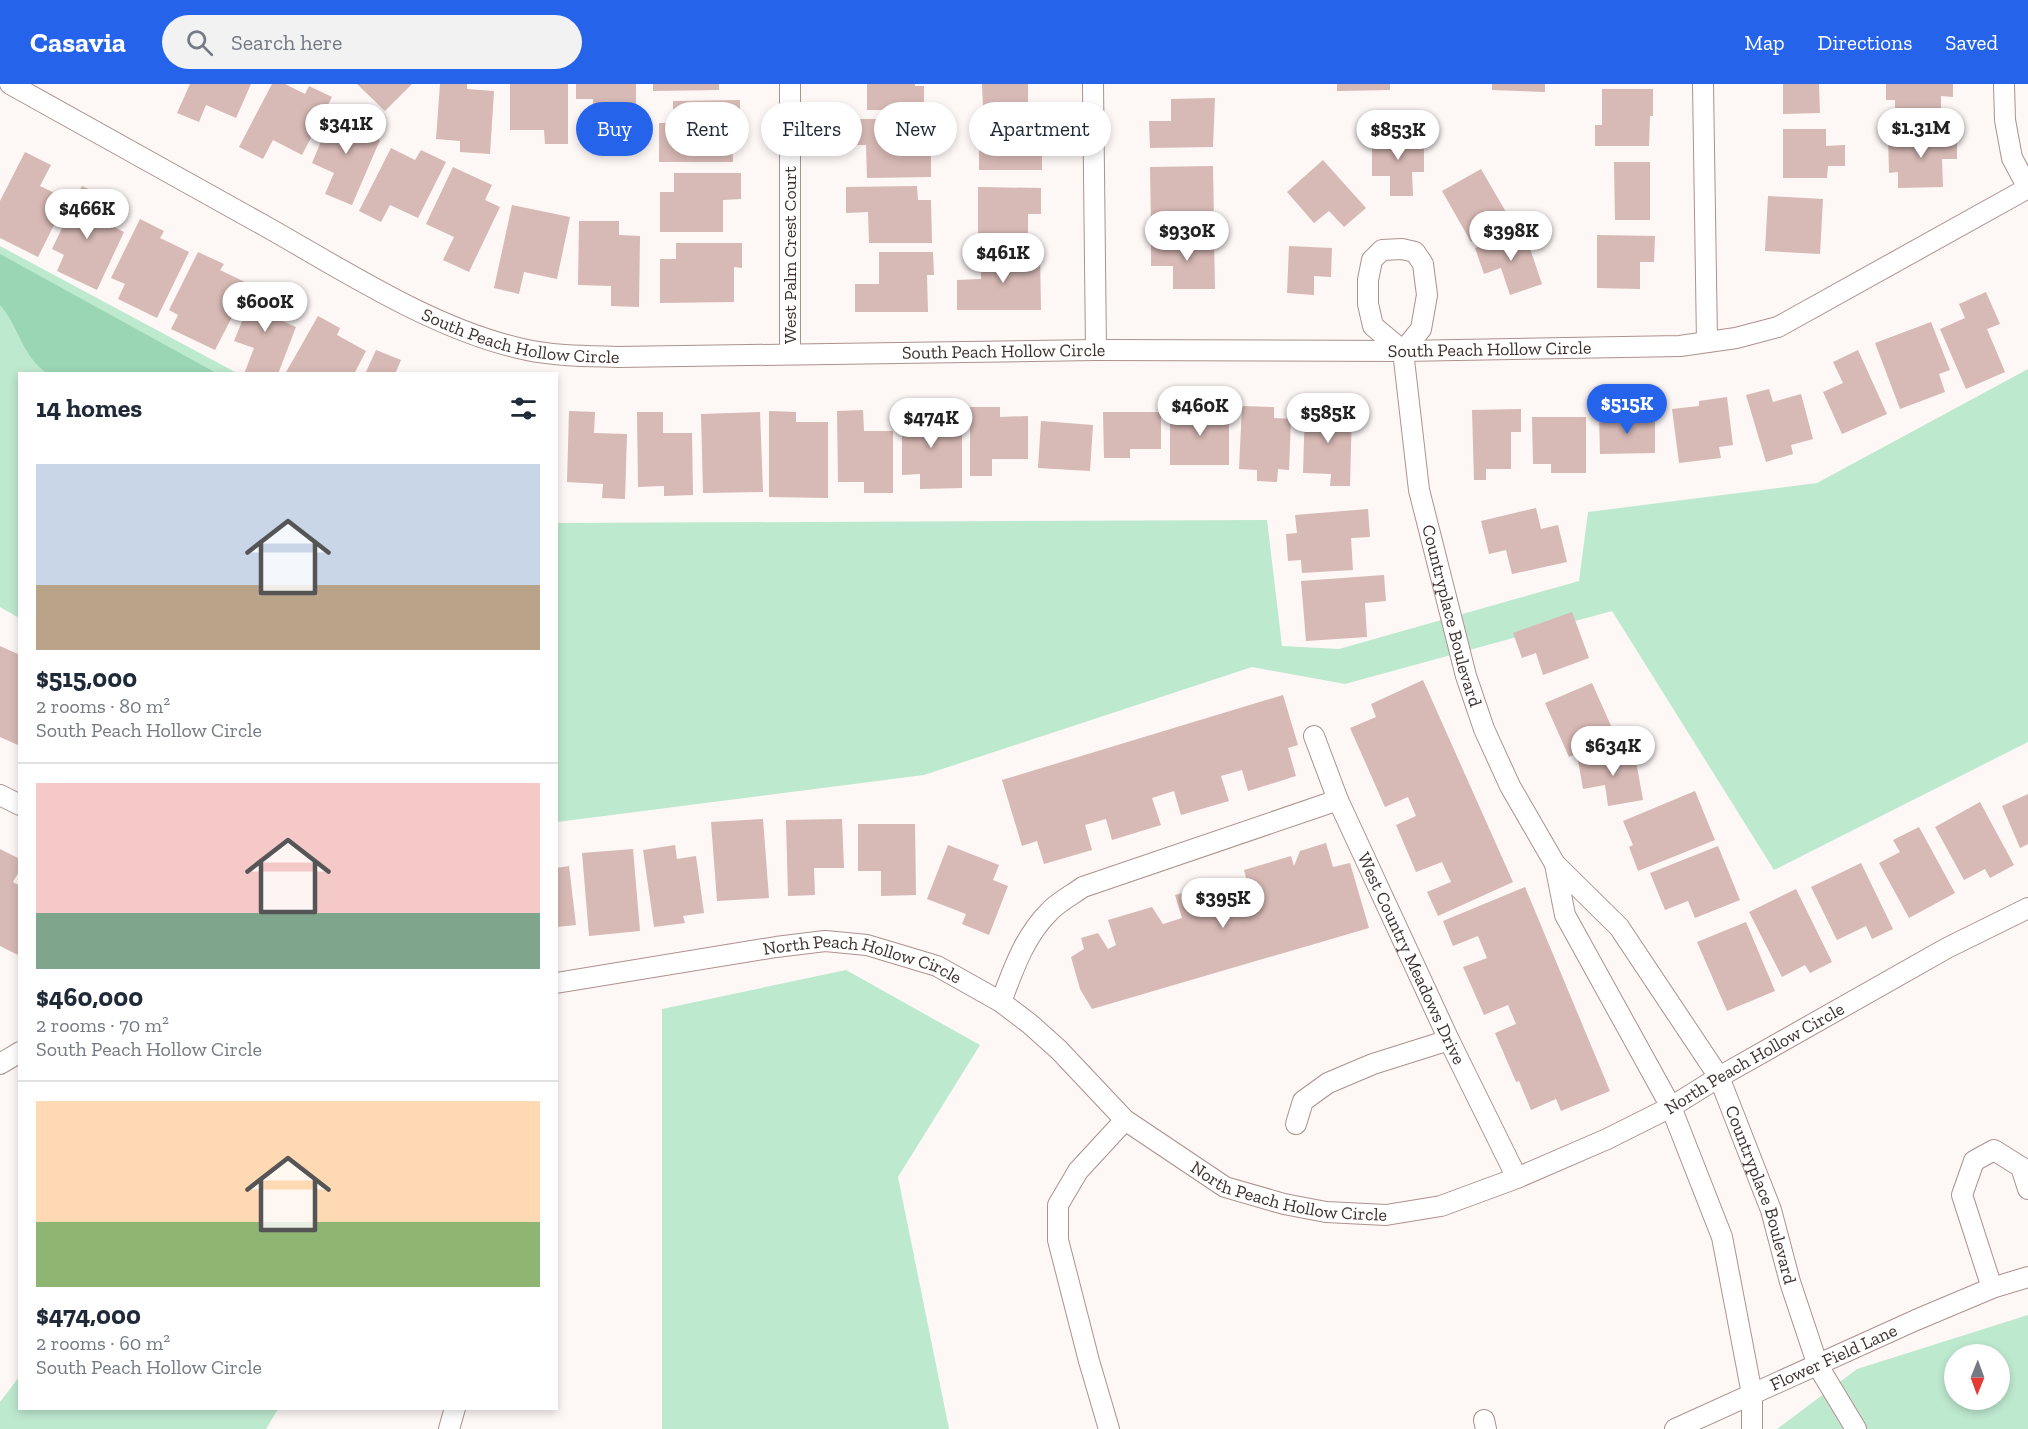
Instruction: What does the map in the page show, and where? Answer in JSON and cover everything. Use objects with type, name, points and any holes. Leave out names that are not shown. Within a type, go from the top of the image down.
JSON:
[{"type":"street","name":"South Peach Hollow Circle","points":[[10,84],[383,291],[458,329],[528,351],[575,356],[1096,350],[1403,351],[1680,346],[1736,338],[1778,327],[2028,188]]},
{"type":"street","name":"West Palm Crest Court","points":[[790,84],[790,354]]},
{"type":"street","points":[[1093,84],[1096,350]]},
{"type":"street","points":[[1703,84],[1707,342]]},
{"type":"street","points":[[2004,84],[2005,120],[2012,158],[2028,188]]},
{"type":"street","points":[[1402,249],[1414,252],[1423,264],[1426,294],[1421,329],[1403,351],[1373,326],[1368,304],[1368,280],[1372,260],[1382,250],[1402,249]]},
{"type":"street","name":"Countryplace Boulevard","points":[[1403,351],[1419,490],[1466,676],[1485,729],[1510,786],[1555,864],[1619,927],[1719,1077],[1771,1210],[1790,1282],[1818,1366],[1856,1429]]},
{"type":"street","name":"West Country Meadows Drive","points":[[1314,736],[1338,800],[1449,1040],[1517,1178]]},
{"type":"street","points":[[0,795],[18,804]]},
{"type":"street","points":[[1001,1002],[1013,968],[1028,937],[1050,911],[1083,887],[1338,800]]},
{"type":"street","name":"Countryplace Boulevard","points":[[1555,864],[1565,915],[1671,1107],[1722,1237],[1752,1394],[1752,1429]]},
{"type":"street","name":"North Peach Hollow Circle","points":[[558,983],[742,952],[825,941],[867,945],[937,966],[1001,1002],[1059,1050],[1125,1120],[1225,1187],[1284,1204],[1326,1212],[1386,1215],[1441,1206],[1517,1178],[1607,1139],[1671,1107],[1719,1077],[1947,948],[2028,908]]},
{"type":"street","points":[[1296,1124],[1303,1101],[1329,1083],[1373,1064],[1449,1040]]},
{"type":"street","points":[[0,1064],[18,1053]]},
{"type":"street","points":[[1108,1429],[1058,1240],[1058,1205],[1078,1171],[1125,1120]]},
{"type":"street","points":[[1992,1288],[1962,1195],[1974,1161],[1994,1150],[2021,1167],[2028,1189]]},
{"type":"street","name":"Flower Field Lane","points":[[1675,1429],[1916,1320],[1992,1288],[2028,1277]]},
{"type":"street","points":[[449,1429],[454,1410]]},
{"type":"shaded area","points":[[0,246],[235,372],[18,372],[18,617],[0,607]]},
{"type":"shaded area","points":[[0,254],[214,372],[46,372],[32,359],[0,305]]},
{"type":"shaded area","points":[[2028,369],[2028,742],[1774,870],[1612,611],[1345,684],[1252,667],[924,775],[558,822],[558,523],[1267,520],[1282,646],[1339,649],[1579,581],[1588,512],[1817,483]]},
{"type":"shaded area","points":[[846,970],[980,1045],[898,1177],[949,1429],[662,1429],[662,1009]]},
{"type":"shaded area","points":[[2028,1315],[2028,1429],[1777,1429],[1857,1369]]},
{"type":"shaded area","points":[[18,1378],[18,1410],[277,1410],[266,1429],[0,1429],[0,1402]]},
{"type":"building","points":[[190,84],[251,84],[236,118],[206,105],[199,122],[177,113]]},
{"type":"building","points":[[272,84],[285,84],[305,94],[309,86],[332,97],[302,155],[273,140],[263,159],[239,147]]},
{"type":"building","points":[[357,84],[412,84],[385,111]]},
{"type":"building","points":[[440,84],[467,84],[467,89],[494,91],[490,154],[460,152],[460,141],[436,139]]},
{"type":"building","points":[[510,84],[568,84],[568,144],[545,144],[544,130],[510,130]]},
{"type":"building","points":[[576,84],[636,84],[636,102],[593,102],[593,99],[576,99]]},
{"type":"building","points":[[653,84],[719,84],[719,90],[653,91]]},
{"type":"building","points":[[867,84],[924,86],[924,102],[874,102],[874,110],[867,110]]},
{"type":"building","points":[[982,84],[1028,84],[1028,102],[983,102]]},
{"type":"building","points":[[1337,84],[1390,84],[1390,90],[1337,91]]},
{"type":"building","points":[[1492,84],[1545,84],[1545,92],[1492,90]]},
{"type":"building","points":[[1783,84],[1819,84],[1820,113],[1783,114]]},
{"type":"building","points":[[1886,84],[1953,84],[1953,97],[1941,96],[1941,119],[1895,119],[1895,100],[1886,100]]},
{"type":"building","points":[[1602,89],[1653,89],[1653,116],[1650,116],[1649,146],[1595,146],[1595,125],[1602,125]]},
{"type":"building","points":[[1215,98],[1213,147],[1150,148],[1149,121],[1171,121],[1171,99]]},
{"type":"building","points":[[740,100],[740,102],[673,102]]},
{"type":"building","points":[[336,106],[364,118],[359,131],[380,140],[352,205],[325,194],[334,173],[312,163]]},
{"type":"building","points":[[862,119],[874,119],[874,156],[931,156],[931,177],[867,178],[866,145],[862,145]]},
{"type":"building","points":[[659,123],[665,123],[665,156],[733,156],[733,162],[659,162]]},
{"type":"building","points":[[1783,129],[1826,129],[1826,146],[1845,145],[1845,166],[1828,166],[1827,178],[1783,178]]},
{"type":"building","points":[[1957,135],[1957,159],[1942,159],[1943,187],[1898,188],[1898,172],[1889,173],[1888,136]]},
{"type":"building","points":[[1424,136],[1424,172],[1412,172],[1413,196],[1390,196],[1390,176],[1372,176],[1372,137]]},
{"type":"building","points":[[391,148],[415,160],[421,150],[446,162],[418,218],[390,205],[381,222],[359,211]]},
{"type":"building","points":[[25,152],[51,165],[40,186],[67,199],[38,257],[0,238],[0,201]]},
{"type":"building","points":[[979,156],[1042,156],[1042,170],[979,170]]},
{"type":"building","points":[[1323,160],[1366,208],[1344,227],[1329,211],[1314,223],[1287,192]]},
{"type":"building","points":[[1614,162],[1650,162],[1650,220],[1615,220]]},
{"type":"building","points":[[1213,166],[1214,223],[1151,224],[1150,167]]},
{"type":"building","points":[[453,167],[492,185],[485,200],[500,207],[469,272],[443,260],[454,237],[426,224]]},
{"type":"building","points":[[1481,169],[1510,219],[1471,242],[1442,191]]},
{"type":"building","points":[[674,173],[741,173],[741,199],[723,200],[723,232],[660,232],[660,192],[674,192]]},
{"type":"building","points":[[82,186],[109,199],[99,219],[124,232],[97,290],[57,271],[64,255],[52,249]]},
{"type":"building","points":[[917,186],[918,200],[931,200],[932,243],[869,243],[868,212],[846,213],[846,187]]},
{"type":"building","points":[[978,187],[1041,188],[1041,214],[1028,214],[1028,240],[978,240]]},
{"type":"building","points":[[1768,196],[1823,199],[1820,254],[1765,251]]},
{"type":"building","points":[[512,205],[570,217],[557,279],[524,272],[519,294],[494,288]]},
{"type":"building","points":[[140,219],[164,231],[160,238],[189,252],[157,318],[118,299],[125,284],[111,278]]},
{"type":"building","points":[[579,221],[619,221],[619,235],[640,236],[639,307],[611,306],[611,286],[578,285]]},
{"type":"building","points":[[1524,231],[1542,284],[1510,295],[1501,268],[1484,274],[1475,248]]},
{"type":"building","points":[[1597,235],[1655,236],[1654,262],[1640,262],[1640,289],[1597,288]]},
{"type":"building","points":[[1151,239],[1214,239],[1215,289],[1173,289],[1173,266],[1151,266]]},
{"type":"building","points":[[676,243],[742,243],[742,268],[734,267],[734,302],[660,303],[660,259],[676,259]]},
{"type":"building","points":[[1289,246],[1332,248],[1331,277],[1314,276],[1314,295],[1287,293]]},
{"type":"building","points":[[198,252],[224,264],[220,270],[249,284],[215,350],[171,329],[178,315],[169,310]]},
{"type":"building","points":[[879,252],[933,252],[934,275],[927,275],[928,312],[855,312],[855,284],[879,284]]},
{"type":"building","points":[[981,253],[1040,253],[1041,310],[957,310],[957,280],[981,279]]},
{"type":"building","points":[[257,285],[282,294],[273,317],[296,327],[279,372],[245,372],[254,348],[234,341]]},
{"type":"building","points":[[1986,292],[2000,324],[1987,329],[2005,372],[1966,389],[1940,329],[1965,318],[1959,304]]},
{"type":"building","points":[[318,316],[340,328],[337,335],[366,351],[355,372],[286,372]]},
{"type":"building","points":[[1931,322],[1950,370],[1939,374],[1945,392],[1900,409],[1875,343]]},
{"type":"building","points":[[376,350],[401,360],[396,372],[366,372]]},
{"type":"building","points":[[1858,350],[1887,414],[1842,434],[1823,392],[1843,383],[1833,362]]},
{"type":"building","points":[[1769,389],[1773,402],[1801,394],[1813,439],[1791,445],[1793,454],[1766,462],[1746,395]]},
{"type":"building","points":[[1727,397],[1733,445],[1719,447],[1721,458],[1679,463],[1672,409],[1699,406],[1699,401]]},
{"type":"building","points":[[902,403],[930,403],[930,425],[962,425],[962,488],[920,489],[920,474],[902,475]]},
{"type":"building","points":[[1200,406],[1229,406],[1229,465],[1170,465],[1170,411],[1200,410]]},
{"type":"building","points":[[1242,406],[1274,407],[1274,418],[1291,419],[1289,470],[1278,469],[1277,482],[1257,481],[1257,470],[1239,469]]},
{"type":"building","points":[[970,407],[1000,407],[1000,417],[1028,416],[1028,459],[992,459],[992,476],[970,476]]},
{"type":"building","points":[[1305,407],[1352,409],[1350,486],[1330,486],[1331,474],[1303,473]]},
{"type":"building","points":[[1521,409],[1521,432],[1511,432],[1511,469],[1486,469],[1486,480],[1474,480],[1472,410]]},
{"type":"building","points":[[863,410],[864,431],[893,431],[893,493],[864,493],[864,482],[838,482],[837,411]]},
{"type":"building","points":[[569,411],[595,412],[594,433],[627,434],[625,499],[602,498],[603,484],[567,482]]},
{"type":"building","points":[[769,411],[796,412],[796,422],[828,422],[828,498],[769,497]]},
{"type":"building","points":[[637,412],[663,412],[663,433],[692,433],[693,495],[664,496],[664,486],[638,487]]},
{"type":"building","points":[[760,412],[763,492],[703,493],[701,414]]},
{"type":"building","points":[[1103,412],[1161,412],[1161,449],[1130,449],[1130,458],[1104,458]]},
{"type":"building","points":[[1599,416],[1655,416],[1655,453],[1600,454]]},
{"type":"building","points":[[1532,417],[1586,417],[1586,473],[1551,473],[1551,464],[1533,464]]},
{"type":"building","points":[[1041,421],[1093,425],[1090,471],[1038,468]]},
{"type":"building","points":[[1536,508],[1541,529],[1558,525],[1567,562],[1512,574],[1506,550],[1489,554],[1481,521]]},
{"type":"building","points":[[1368,509],[1370,537],[1351,538],[1353,570],[1302,573],[1301,560],[1288,561],[1286,534],[1297,533],[1295,515]]},
{"type":"building","points":[[1384,575],[1386,601],[1365,603],[1367,637],[1306,641],[1301,581]]},
{"type":"building","points":[[1572,612],[1589,658],[1543,675],[1536,653],[1522,658],[1513,633]]},
{"type":"building","points":[[0,646],[18,654],[18,745],[0,737]]},
{"type":"building","points":[[1423,680],[1513,882],[1438,916],[1427,892],[1451,882],[1442,862],[1416,872],[1396,825],[1416,816],[1408,797],[1385,807],[1350,728],[1376,717],[1371,704]]},
{"type":"building","points":[[1592,683],[1616,737],[1569,757],[1545,703]]},
{"type":"building","points":[[1283,695],[1298,745],[1288,748],[1296,776],[1248,791],[1242,770],[1221,776],[1229,801],[1181,815],[1174,791],[1152,798],[1161,825],[1112,840],[1106,819],[1085,825],[1092,850],[1044,864],[1037,841],[1022,846],[1002,780]]},
{"type":"building","points":[[1634,750],[1643,800],[1608,806],[1605,785],[1583,789],[1578,760]]},
{"type":"building","points":[[1695,791],[1715,840],[1638,871],[1629,847],[1633,845],[1623,821]]},
{"type":"building","points":[[2028,794],[2028,844],[2020,848],[2002,806]]},
{"type":"building","points":[[1980,802],[2014,865],[1990,878],[1985,869],[1964,880],[1935,827]]},
{"type":"building","points":[[763,819],[769,898],[717,901],[711,822]]},
{"type":"building","points":[[842,819],[844,868],[814,868],[815,895],[788,896],[786,820]]},
{"type":"building","points":[[858,824],[915,824],[916,895],[881,896],[881,871],[858,871]]},
{"type":"building","points":[[1919,827],[1955,893],[1909,918],[1879,863],[1900,852],[1893,840]]},
{"type":"building","points":[[1326,843],[1333,867],[1350,863],[1369,928],[1092,1009],[1080,989],[1071,957],[1084,949],[1081,938],[1098,933],[1108,949],[1116,945],[1108,920],[1152,907],[1163,924],[1182,918],[1175,895],[1224,881],[1230,902],[1251,896],[1244,870],[1291,856],[1294,866],[1300,851]]},
{"type":"building","points":[[675,845],[677,859],[696,856],[704,913],[683,916],[685,923],[654,927],[643,850]]},
{"type":"building","points":[[948,845],[999,865],[993,880],[1008,886],[989,935],[962,924],[966,914],[927,899]]},
{"type":"building","points":[[1718,846],[1740,900],[1695,918],[1688,901],[1665,910],[1650,873]]},
{"type":"building","points":[[0,849],[18,858],[18,873],[13,882],[18,885],[18,955],[0,946]]},
{"type":"building","points":[[633,849],[640,931],[589,936],[582,853]]},
{"type":"building","points":[[1861,863],[1893,929],[1872,939],[1866,926],[1837,940],[1811,887]]},
{"type":"building","points":[[569,866],[576,925],[558,927],[558,868]]},
{"type":"building","points":[[1525,887],[1610,1091],[1561,1111],[1556,1099],[1531,1110],[1495,1033],[1516,1024],[1508,1005],[1484,1015],[1463,967],[1487,958],[1478,936],[1453,946],[1443,921]]},
{"type":"building","points":[[1796,889],[1832,962],[1810,973],[1805,965],[1782,977],[1749,912]]},
{"type":"building","points":[[1746,922],[1775,991],[1727,1011],[1697,942]]}]
